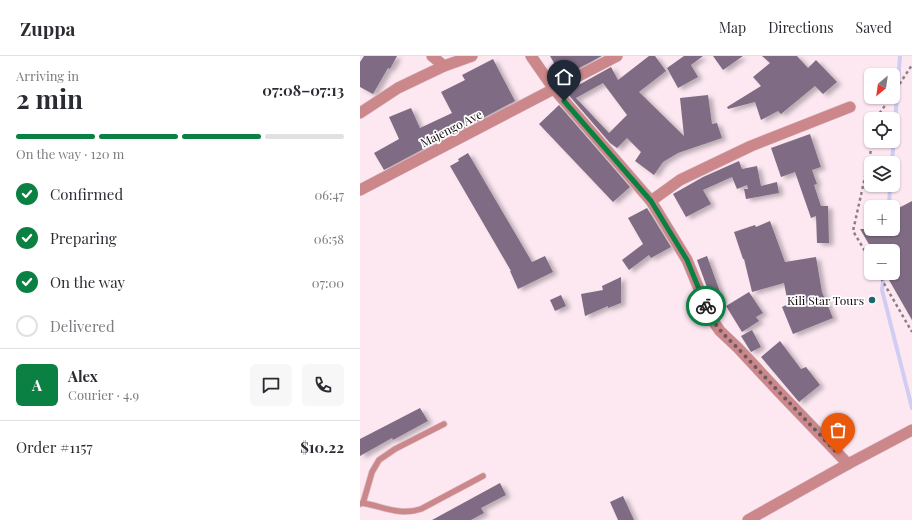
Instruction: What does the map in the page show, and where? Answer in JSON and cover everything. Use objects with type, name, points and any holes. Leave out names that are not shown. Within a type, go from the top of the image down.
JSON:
[{"type":"street","points":[[432,56],[444,66]]},
{"type":"street","points":[[360,113],[398,88],[444,66],[472,56]]},
{"type":"street","points":[[531,56],[554,89],[651,201],[687,260],[711,318],[720,331],[848,464]]},
{"type":"street","name":"Majengo Ave","points":[[360,190],[617,56]]},
{"type":"street","points":[[651,201],[680,180],[751,146],[850,107]]},
{"type":"street","points":[[748,520],[912,430]]},
{"type":"lane","points":[[444,424],[395,449],[379,460],[372,472],[362,504],[402,512],[412,512],[422,509],[484,476]]},
{"type":"path","points":[[900,83],[912,65]]},
{"type":"path","points":[[864,249],[854,231],[872,148]]},
{"type":"path","points":[[882,280],[912,332]]},
{"type":"building","points":[[364,56],[397,56],[390,69],[388,68],[373,94],[360,87],[360,62]]},
{"type":"building","points":[[550,56],[602,56],[562,77]]},
{"type":"building","points":[[649,56],[655,56],[666,71],[639,92],[684,136],[680,98],[708,95],[712,124],[717,123],[722,138],[678,153],[663,162],[654,175],[635,161],[641,152],[627,138],[617,148],[610,143],[566,92],[611,67],[618,80]],"holes":[[[603,83],[627,115],[609,133],[576,98]]]},
{"type":"building","points":[[684,56],[703,56],[691,65],[698,77],[678,88],[667,68]]},
{"type":"building","points":[[713,56],[743,56],[723,70]]},
{"type":"building","points":[[762,56],[797,56],[808,68],[816,60],[837,82],[823,94],[815,86],[781,114],[778,111],[761,120],[755,102],[728,109],[727,107],[761,86],[753,77],[770,63]]},
{"type":"building","points":[[493,59],[515,101],[428,145],[429,146],[384,170],[374,153],[399,139],[389,117],[411,108],[420,128],[452,113],[441,92],[465,80],[462,75]]},
{"type":"building","points":[[559,105],[630,187],[613,202],[539,124]]},
{"type":"building","points":[[810,134],[821,167],[812,170],[817,184],[814,185],[821,206],[828,206],[829,243],[817,243],[816,216],[811,218],[795,172],[781,177],[771,148]]},
{"type":"building","points":[[468,153],[532,262],[545,256],[553,272],[518,289],[511,271],[450,166],[459,161],[458,159]]},
{"type":"building","points":[[739,161],[742,169],[757,166],[761,186],[777,182],[779,193],[746,199],[744,189],[748,189],[747,185],[737,189],[732,177],[703,190],[711,204],[686,217],[673,194],[703,177]]},
{"type":"building","points":[[912,201],[912,320],[889,280],[900,280],[900,244],[869,244],[864,236],[900,236],[900,207]]},
{"type":"building","points":[[647,208],[671,247],[651,258],[649,255],[629,270],[622,260],[643,244],[628,218]]},
{"type":"building","points":[[770,221],[785,262],[816,257],[822,292],[833,318],[793,334],[782,307],[788,304],[784,283],[752,292],[744,259],[734,232],[755,225],[756,227]]},
{"type":"building","points":[[860,229],[864,229],[864,236]]},
{"type":"building","points":[[707,256],[723,300],[713,304],[697,260]]},
{"type":"building","points":[[621,277],[621,303],[608,308],[608,306],[585,316],[581,294],[603,290],[602,286]]},
{"type":"building","points":[[749,292],[763,313],[756,317],[759,321],[742,332],[726,306]]},
{"type":"building","points":[[561,295],[566,306],[555,311],[550,300]]},
{"type":"building","points":[[752,330],[761,347],[751,352],[741,336]]},
{"type":"building","points":[[780,341],[801,369],[806,367],[820,385],[799,402],[761,357]]},
{"type":"building","points":[[420,408],[428,421],[393,440],[392,438],[360,456],[360,439]]},
{"type":"building","points":[[500,483],[506,495],[481,508],[484,513],[471,520],[432,520]]},
{"type":"building","points":[[623,496],[634,520],[618,520],[610,502]]},
{"type":"waterway","points":[[893,156],[900,56]]},
{"type":"waterway","points":[[889,200],[890,192]]},
{"type":"waterway","points":[[883,280],[882,290],[912,408]]},
{"type":"way so far","points":[[706,306],[711,318],[720,331],[738,348],[838,454]]},
{"type":"place","name":"Kili Star Tours","points":[[872,300]]},
{"type":"route","points":[[564,101],[651,201],[687,260],[706,306]]}]
